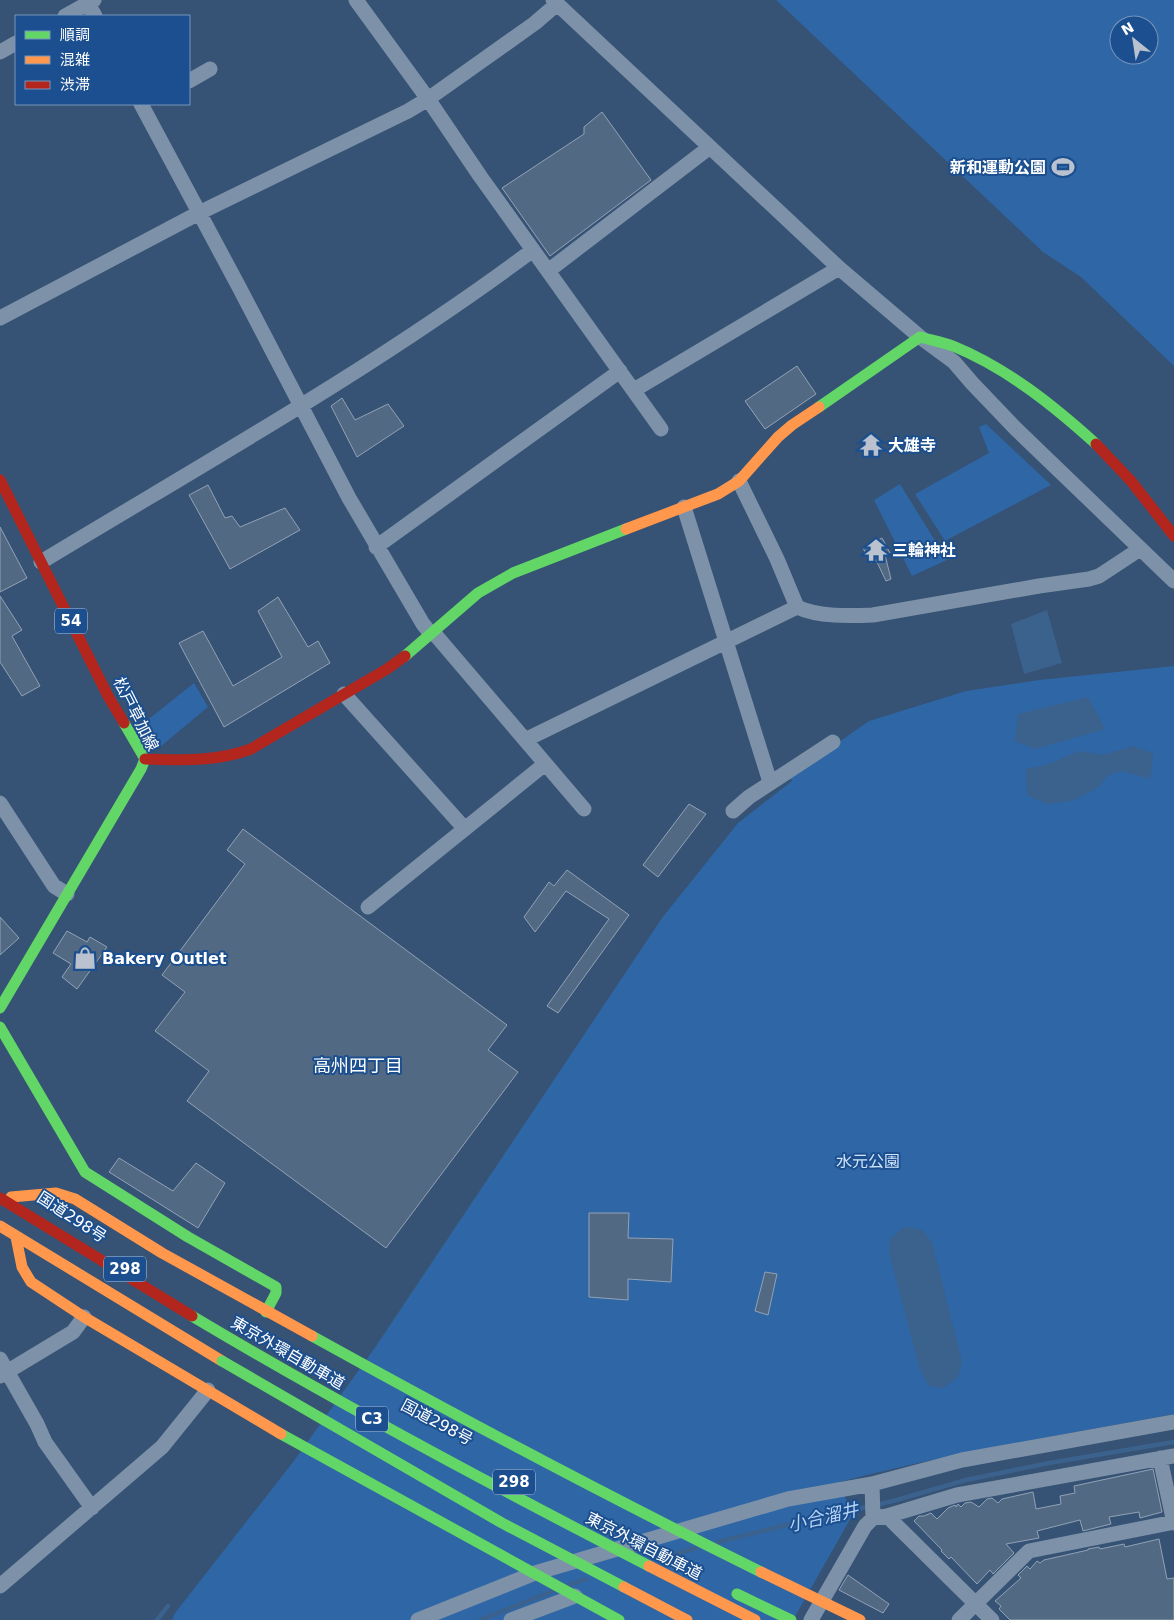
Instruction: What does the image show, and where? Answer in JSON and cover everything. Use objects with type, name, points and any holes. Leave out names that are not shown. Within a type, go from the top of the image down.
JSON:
[{"type":"main road","points":[[145,760],[197,761],[218,759],[234,756],[251,749],[387,669],[478,593],[513,573],[718,494],[739,481],[792,425],[862,379],[920,337],[953,346],[984,362],[1019,382],[1048,404],[1090,438],[1114,462],[1174,536]]},
{"type":"main road","name":"松戸草加線","points":[[0,480],[108,696],[145,760],[0,1008]]},
{"type":"main road","points":[[0,1026],[85,1172],[188,1237],[276,1287],[276,1293],[266,1312]]},
{"type":"main road","name":"国道298号","points":[[0,1189],[6,1197],[139,1278],[401,1422]]},
{"type":"main road","points":[[6,1197],[56,1193],[75,1199],[162,1253],[442,1408],[695,1540],[860,1620]]},
{"type":"main road","name":"東京外環自動車道","points":[[6,1197],[219,1332],[380,1423],[554,1518],[755,1620]]},
{"type":"main road","points":[[0,1214],[105,1276]]},
{"type":"main road","name":"298","points":[[0,1226],[222,1361],[502,1523],[687,1620]]},
{"type":"main road","points":[[16,1237],[22,1267],[30,1282],[84,1317],[260,1422],[619,1620]]},
{"type":"main road","name":"東京外環自動車道","points":[[122,1286],[199,1332],[526,1516]]},
{"type":"main road","points":[[622,1537],[649,1550]]},
{"type":"main road","name":"東京外環自動車道","points":[[587,1548],[614,1561]]},
{"type":"main road","points":[[729,1590],[791,1620]]},
{"type":"street","points":[[356,0],[661,428]]},
{"type":"street","points":[[0,318],[199,213],[408,111],[428,99],[535,23],[555,2],[839,268],[920,337],[954,362],[1016,429],[1174,580]]},
{"type":"street","points":[[67,15],[91,5]]},
{"type":"street","points":[[0,52],[15,44]]},
{"type":"street","points":[[190,80],[210,69]]},
{"type":"street","points":[[144,105],[300,407],[376,547],[423,624],[584,809]]},
{"type":"street","points":[[548,271],[710,147]]},
{"type":"street","points":[[41,562],[300,407],[397,346],[533,250]]},
{"type":"street","points":[[634,390],[839,268]]},
{"type":"street","points":[[376,547],[620,371]]},
{"type":"street","points":[[739,481],[777,559],[797,608],[806,612],[852,616],[873,615],[1089,579],[1100,576],[1140,548]]},
{"type":"street","points":[[684,507],[770,782]]},
{"type":"street","points":[[525,740],[797,608]]},
{"type":"street","points":[[344,694],[465,829]]},
{"type":"street","points":[[733,811],[770,782],[833,742]]},
{"type":"street","points":[[368,907],[545,764]]},
{"type":"street","points":[[0,803],[54,886],[67,894]]},
{"type":"street","points":[[84,1317],[73,1332],[2,1369],[37,1424],[45,1442],[92,1508]]},
{"type":"street","points":[[0,1586],[162,1447],[208,1390]]},
{"type":"street","points":[[418,1620],[535,1573],[788,1499],[872,1484],[962,1460],[1174,1422]]},
{"type":"street","points":[[811,1620],[865,1526],[880,1517],[957,1495],[995,1487],[1167,1457],[1174,1522],[1029,1551],[959,1620]]},
{"type":"street","points":[[872,1484],[880,1517],[976,1603],[992,1620]]},
{"type":"street","points":[[511,1620],[573,1595]]},
{"type":"green space","name":"新和運動公園","points":[[776,0],[1174,0],[1174,366],[1081,277],[1043,252]]},
{"type":"green space","points":[[986,424],[1051,485],[945,541],[915,494],[989,453],[979,427]]},
{"type":"green space","points":[[900,484],[947,560],[912,576],[874,500]]},
{"type":"green space","name":"水元公園","points":[[1174,666],[1174,1414],[964,1453],[840,1482],[852,1516],[793,1620],[172,1620],[175,1613],[293,1462],[376,1346],[662,918],[738,823],[792,781],[789,777],[869,721],[966,691],[1039,680]]},
{"type":"green space","points":[[194,683],[208,707],[160,747],[135,730]]},
{"type":"shaded area","points":[[1047,610],[1062,663],[1024,674],[1011,624]]},
{"type":"shaded area","points":[[1088,697],[1105,729],[1035,749],[1015,741],[1018,714]]},
{"type":"shaded area","points":[[1133,746],[1153,753],[1150,779],[1121,771],[1107,776],[1099,787],[1072,801],[1047,804],[1027,795],[1026,769],[1049,764],[1079,751],[1103,755]]},
{"type":"shaded area","points":[[904,1227],[921,1229],[932,1242],[962,1362],[958,1377],[943,1388],[929,1386],[920,1370],[889,1252],[890,1239]]},
{"type":"building","points":[[602,112],[651,180],[550,256],[502,188],[584,134],[584,127]]},
{"type":"building","points":[[797,366],[816,394],[765,429],[745,401]]},
{"type":"building","points":[[342,398],[355,420],[388,404],[404,426],[357,457],[331,406]]},
{"type":"building","points":[[208,485],[225,518],[232,516],[240,527],[285,508],[300,530],[230,569],[189,495]]},
{"type":"building","points":[[0,527],[27,578],[0,592]]},
{"type":"building","name":"三輪神社","points":[[882,538],[890,553],[885,555],[891,579],[886,581],[876,560],[871,563],[863,548]]},
{"type":"building","points":[[0,596],[22,630],[12,636],[40,686],[22,696],[0,662]]},
{"type":"building","points":[[278,597],[308,647],[318,641],[330,663],[224,727],[179,643],[203,631],[233,686],[282,657],[258,611]]},
{"type":"building","points":[[689,804],[706,814],[658,877],[643,865]]},
{"type":"building","points":[[243,829],[507,1025],[488,1050],[518,1072],[386,1248],[187,1101],[209,1071],[155,1031],[185,992],[162,975],[245,864],[227,850]]},
{"type":"building","points":[[567,870],[629,915],[558,1013],[547,1006],[609,919],[566,891],[535,932],[524,917],[549,882],[554,886]]},
{"type":"building","points":[[0,917],[19,938],[0,955]]},
{"type":"building","points":[[67,931],[87,942],[90,937],[107,947],[77,989],[62,977],[71,964],[53,953]]},
{"type":"building","points":[[119,1158],[173,1191],[196,1163],[225,1183],[198,1228],[109,1172]]},
{"type":"building","points":[[589,1213],[629,1213],[628,1238],[673,1239],[671,1282],[628,1279],[628,1300],[589,1297]]},
{"type":"building","points":[[765,1272],[777,1274],[768,1315],[755,1311]]},
{"type":"building","points":[[1153,1469],[1162,1512],[1140,1518],[1139,1512],[1109,1517],[1111,1524],[1083,1531],[1080,1520],[1037,1531],[1039,1538],[1006,1544],[1014,1553],[993,1574],[990,1570],[977,1584],[951,1557],[949,1559],[941,1551],[914,1521],[919,1516],[931,1513],[937,1519],[948,1508],[955,1505],[956,1507],[958,1504],[961,1507],[965,1503],[971,1502],[979,1507],[987,1499],[992,1498],[998,1503],[1002,1499],[1033,1492],[1036,1509],[1061,1504],[1060,1496],[1075,1493],[1074,1486]]},
{"type":"building","points":[[1159,1539],[1167,1579],[1174,1578],[1174,1620],[1010,1620],[999,1609],[1001,1606],[995,1601],[1021,1578],[1018,1575],[1027,1566],[1030,1569],[1037,1561],[1040,1563],[1044,1560],[1099,1547],[1100,1549],[1124,1544],[1125,1547]]},
{"type":"building","points":[[848,1575],[889,1604],[883,1613],[839,1590]]},
{"type":"waterway","name":"小合溜井","points":[[718,1542],[893,1501],[966,1480],[1049,1463],[1174,1442]]},
{"type":"waterway","name":"小合溜井","points":[[658,1559],[696,1548]]},
{"type":"waterway","name":"小合溜井","points":[[569,1585],[586,1579]]},
{"type":"waterway","name":"小合溜井","points":[[480,1620],[553,1591]]},
{"type":"waterway","points":[[157,1620],[168,1606]]},
{"type":"traffic: fast","points":[[819,407],[920,337],[953,346],[992,365],[1047,402],[1096,444]]},
{"type":"traffic: fast","points":[[405,656],[478,593],[513,573],[626,529]]},
{"type":"traffic: fast","points":[[0,1008],[141,769],[145,759],[124,723]]},
{"type":"traffic: fast","points":[[0,1027],[85,1172],[188,1237],[276,1287],[276,1293],[266,1312]]},
{"type":"traffic: fast","points":[[192,1316],[305,1382],[419,1445],[649,1566]]},
{"type":"traffic: fast","points":[[312,1336],[535,1457],[761,1572]]},
{"type":"traffic: fast","points":[[222,1361],[502,1523],[624,1587]]},
{"type":"traffic: fast","points":[[281,1434],[619,1620]]},
{"type":"traffic: fast","points":[[737,1594],[791,1620]]},
{"type":"traffic: slow","points":[[626,529],[718,494],[739,481],[778,437],[819,407]]},
{"type":"traffic: slow","points":[[11,1197],[56,1193],[75,1199],[162,1253],[312,1336]]},
{"type":"traffic: slow","points":[[0,1226],[222,1361]]},
{"type":"traffic: slow","points":[[16,1237],[22,1267],[31,1282],[84,1317],[281,1434]]},
{"type":"traffic: slow","points":[[649,1566],[755,1620]]},
{"type":"traffic: slow","points":[[761,1572],[860,1620]]},
{"type":"traffic: slow","points":[[624,1587],[687,1620]]},
{"type":"traffic: jam","points":[[1096,444],[1131,481],[1174,536]]},
{"type":"traffic: jam","points":[[0,480],[108,696],[124,723]]},
{"type":"traffic: jam","points":[[145,759],[186,760],[212,758],[251,749],[387,669],[405,656]]},
{"type":"traffic: jam","points":[[0,1198],[192,1316]]},
{"type":"place","name":"新和運動公園","points":[[1063,167]]},
{"type":"place","name":"大雄寺","points":[[871,445]]},
{"type":"place","name":"三輪神社","points":[[876,550]]},
{"type":"place","name":"Bakery Outlet","points":[[85,958]]},
{"type":"district","name":"高州四丁目","points":[[358,1065]]}]
